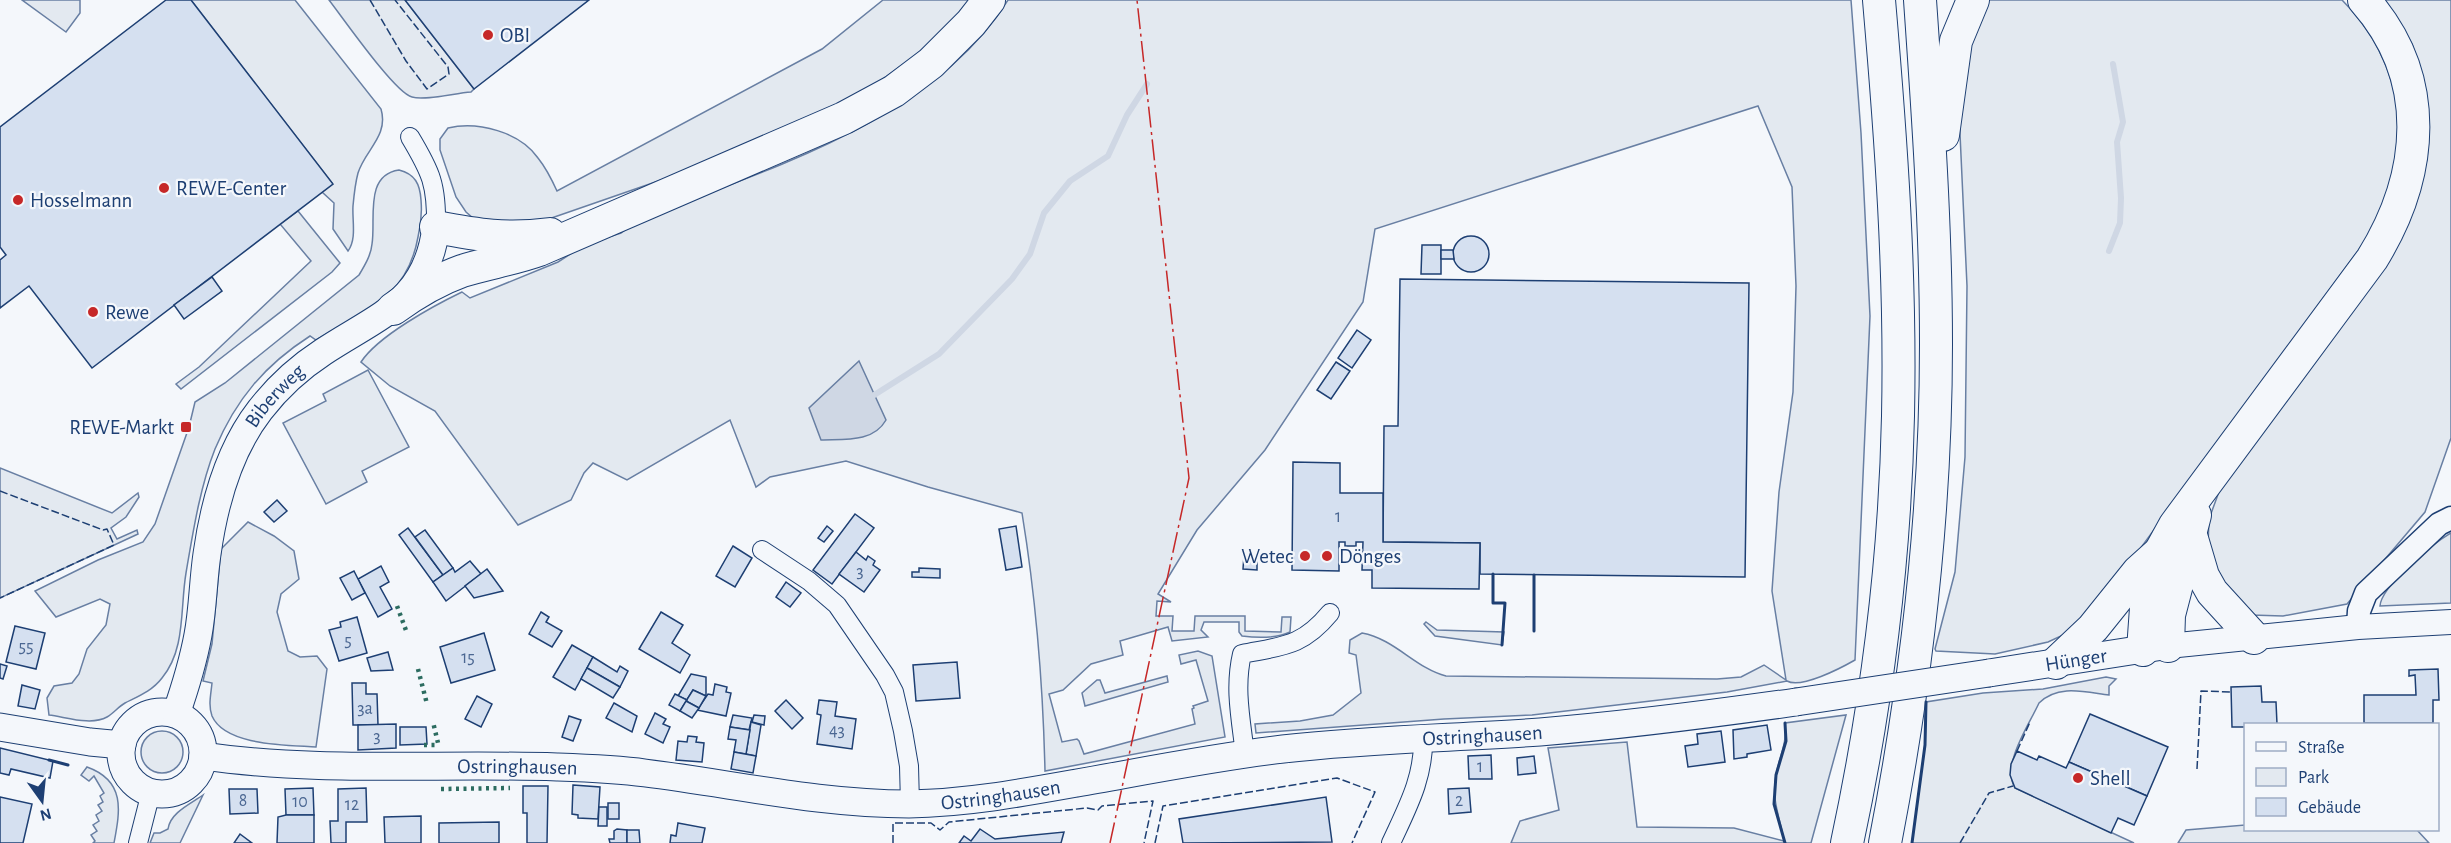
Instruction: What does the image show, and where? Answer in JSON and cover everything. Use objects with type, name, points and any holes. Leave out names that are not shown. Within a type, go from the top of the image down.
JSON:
[{"type":"highway","points":[[393,309],[438,281],[463,271],[539,250],[844,118],[894,91],[931,63],[971,23],[989,0]]},
{"type":"highway","points":[[1847,843],[1866,746],[1887,592],[1898,417],[1899,346],[1894,208],[1879,0]]},
{"type":"highway","points":[[1885,843],[1910,700],[1925,581],[1931,492],[1936,345],[1920,0]]},
{"type":"highway","points":[[1932,222],[1953,57],[1961,26],[1973,0]]},
{"type":"highway","points":[[2155,648],[2146,608],[2159,554],[2175,525],[2372,259],[2387,235],[2405,189],[2414,132],[2408,84],[2392,40],[2364,0]]},
{"type":"highway","points":[[434,235],[508,238],[563,232],[603,221]]},
{"type":"highway","points":[[434,235],[448,256],[460,261],[489,265]]},
{"type":"highway","points":[[2155,648],[2169,615],[2190,532],[2214,473]]},
{"type":"highway","points":[[2190,532],[2203,576],[2212,592],[2254,638]]},
{"type":"highway","points":[[2056,663],[2093,628],[2138,572],[2159,554]]},
{"type":"main road","name":"Biberweg","points":[[176,714],[187,683],[198,636],[213,520],[221,489],[245,434],[259,411],[298,371],[328,348],[403,301],[425,268],[434,235]]},
{"type":"main road","name":"Hünger","points":[[1796,702],[2155,648],[2358,627],[2451,622]]},
{"type":"main road","name":"Ostringhausen","points":[[203,756],[233,760],[376,767],[514,766],[610,770],[688,779],[816,799],[910,804],[998,797],[1245,754],[1325,745],[1598,727],[1796,702]]},
{"type":"main road","points":[[166,712],[176,714],[191,723],[197,730],[201,738],[203,756],[196,775],[181,789],[161,793],[151,792],[142,788],[127,774],[122,745],[130,727],[146,715],[166,712]]},
{"type":"main road","points":[[0,727],[122,745]]},
{"type":"street","name":"Biberweg","points":[[410,137],[433,179],[436,205],[434,235]]},
{"type":"street","points":[[2358,627],[2359,611],[2366,593],[2439,524],[2451,518]]},
{"type":"street","points":[[762,550],[809,580],[837,605],[885,675],[894,692],[903,731],[909,766],[910,804]]},
{"type":"street","points":[[1245,754],[1238,694],[1242,654],[1294,643],[1314,631],[1330,613]]},
{"type":"street","points":[[1391,843],[1419,778],[1423,758],[1423,738]]},
{"type":"street","points":[[138,843],[151,792]]},
{"type":"green space","points":[[22,0],[80,0],[80,13],[66,32]]},
{"type":"green space","points":[[191,0],[295,0],[381,109],[382,127],[357,177],[353,206],[353,235],[348,251],[333,229],[334,203],[322,192],[332,183]]},
{"type":"green space","points":[[329,0],[405,0],[474,89],[471,92],[424,98],[412,97],[394,83],[382,69]]},
{"type":"green space","points":[[883,0],[970,0],[957,17],[915,56],[867,90],[820,115],[667,178],[540,222],[517,225],[473,218],[456,197],[440,150],[440,139],[448,128],[472,126],[485,128],[510,135],[521,141],[541,162],[557,191],[822,49]]},
{"type":"green space","points":[[1008,0],[1851,0],[1861,133],[1870,316],[1855,660],[1811,680],[1793,683],[1787,681],[1727,692],[1532,715],[1256,733],[1255,724],[1300,721],[1333,715],[1361,693],[1356,655],[1349,653],[1350,640],[1362,633],[1385,641],[1424,667],[1446,676],[1717,679],[1741,677],[1764,665],[1786,680],[1772,591],[1779,492],[1793,392],[1796,286],[1792,187],[1758,106],[1375,229],[1363,302],[1265,450],[1197,530],[1158,594],[1171,602],[1157,601],[1156,616],[1173,616],[1172,631],[1194,631],[1195,616],[1245,616],[1245,631],[1281,632],[1282,617],[1291,617],[1290,632],[1267,637],[1242,636],[1239,632],[1239,622],[1204,622],[1201,630],[1208,637],[1172,641],[1168,627],[1120,641],[1123,655],[1091,664],[1063,690],[1049,694],[1062,742],[1077,739],[1084,754],[1195,724],[1193,706],[1208,701],[1196,660],[1181,664],[1179,655],[1198,651],[1212,656],[1225,737],[1045,771],[1038,642],[1022,513],[846,461],[770,477],[756,487],[730,420],[627,480],[593,463],[584,473],[571,500],[518,525],[435,411],[390,386],[361,362],[369,352],[393,332],[422,313],[462,292],[470,298],[558,262],[586,244],[621,233],[638,220],[790,161],[842,137],[891,110],[936,79],[975,42]]},
{"type":"green space","points":[[1986,0],[2342,0],[2372,39],[2384,61],[2392,84],[2399,132],[2398,156],[2392,181],[2371,233],[2110,590],[2072,631],[2048,642],[1995,654],[1936,651],[1935,649],[1955,572],[1965,457],[1967,286],[1959,112],[1961,73]]},
{"type":"green space","points":[[2384,0],[2451,0],[2451,438],[2425,512],[2347,604],[2283,616],[2251,615],[2223,591],[2208,546],[2209,519],[2220,489],[2401,238],[2417,200],[2427,159],[2429,132],[2424,81],[2412,44]]},
{"type":"green space","points":[[399,170],[416,180],[421,205],[418,237],[404,275],[381,301],[316,340],[310,336],[279,359],[242,399],[223,431],[201,494],[184,586],[179,641],[170,667],[150,690],[125,703],[101,720],[86,721],[49,715],[47,698],[54,686],[72,683],[79,674],[87,649],[106,625],[110,604],[100,599],[56,617],[35,591],[98,560],[143,542],[155,524],[189,427],[195,402],[225,383],[359,275],[371,248],[376,189],[388,174]]},
{"type":"green space","points":[[298,211],[340,263],[332,272],[181,389],[176,384],[199,367],[311,261],[280,224]]},
{"type":"green space","points":[[368,370],[409,447],[362,471],[367,482],[326,504],[283,423],[326,401],[323,394]]},
{"type":"green space","points":[[0,468],[112,513],[138,493],[139,497],[126,517],[111,528],[117,539],[137,530],[138,534],[0,598]]},
{"type":"green space","points":[[248,522],[274,536],[294,551],[299,579],[281,594],[277,612],[288,651],[300,657],[317,656],[327,669],[316,747],[274,744],[243,738],[219,726],[212,716],[210,704],[212,683],[203,681],[212,644],[221,549]]},
{"type":"green space","points":[[2451,533],[2451,603],[2380,606],[2389,588],[2398,577],[2421,555]]},
{"type":"green space","points":[[1426,622],[1437,630],[1504,632],[1502,645],[1435,636],[1424,624]]},
{"type":"green space","points":[[1167,676],[1168,682],[1085,706],[1082,693],[1097,680],[1100,680],[1105,693]]},
{"type":"green space","points":[[2106,677],[2116,679],[2109,686],[2109,695],[2063,691],[2046,697],[2039,703],[2018,745],[2011,768],[2012,779],[2015,788],[2134,843],[1912,843],[1925,745],[1926,702],[1983,693],[2043,689]]},
{"type":"green space","points":[[1846,715],[1811,843],[1511,843],[1520,821],[1559,810],[1548,748],[1627,742],[1637,827],[1734,828],[1784,841],[1775,784],[1785,738],[1785,723]]},
{"type":"green space","points":[[162,731],[170,732],[177,737],[182,744],[182,760],[177,767],[170,772],[162,773],[154,772],[147,767],[142,760],[141,752],[142,744],[147,737],[154,732]]},
{"type":"green space","points":[[87,767],[109,780],[114,789],[117,798],[118,820],[114,843],[93,843],[95,841],[91,835],[97,831],[93,825],[99,821],[96,815],[102,811],[98,805],[103,802],[100,796],[104,793],[94,776],[89,781],[81,775]]},
{"type":"green space","points":[[203,795],[180,843],[150,843],[154,833],[168,829],[172,818]]},
{"type":"green space","points":[[2244,825],[2244,831],[2418,831],[2429,843],[2178,843],[2186,830]]},
{"type":"shaded area","points":[[859,361],[886,420],[874,433],[866,436],[821,440],[809,408]]},
{"type":"building","name":"REWE-Center","points":[[166,0],[191,0],[333,184],[92,368],[29,286],[0,308],[0,260],[6,255],[0,247],[0,127]]},
{"type":"building","name":"OBI","points":[[405,0],[589,0],[474,89]]},
{"type":"building","points":[[1471,236],[1484,241],[1489,254],[1484,267],[1471,272],[1458,267],[1453,254],[1458,241]]},
{"type":"building","points":[[1422,245],[1441,245],[1441,274],[1421,274]]},
{"type":"building","points":[[1441,250],[1453,250],[1454,259],[1441,259]]},
{"type":"building","points":[[212,277],[222,291],[184,319],[174,305]]},
{"type":"building","points":[[1400,279],[1749,283],[1745,577],[1480,574],[1480,543],[1383,542],[1384,426],[1398,426]]},
{"type":"building","points":[[1357,330],[1371,340],[1352,368],[1338,358]]},
{"type":"building","points":[[1336,362],[1350,371],[1331,399],[1317,390]]},
{"type":"building","points":[[1293,462],[1340,463],[1340,493],[1383,493],[1383,542],[1480,543],[1479,589],[1372,588],[1372,570],[1362,570],[1363,542],[1356,542],[1356,546],[1345,546],[1345,542],[1339,542],[1339,571],[1292,570]]},
{"type":"building","points":[[277,500],[287,511],[274,522],[264,512]]},
{"type":"building","points":[[855,514],[874,528],[832,584],[813,570]]},
{"type":"building","points":[[827,526],[833,531],[824,542],[818,538]]},
{"type":"building","points":[[1016,526],[1022,567],[1006,570],[999,529]]},
{"type":"building","points":[[408,528],[443,575],[433,582],[399,535]]},
{"type":"building","points":[[425,530],[453,568],[443,575],[415,537]]},
{"type":"building","points":[[733,546],[752,558],[735,587],[716,576]]},
{"type":"building","points":[[856,552],[866,560],[868,556],[875,561],[873,565],[880,570],[864,592],[839,574]]},
{"type":"building","points":[[1244,555],[1257,556],[1257,570],[1243,569]]},
{"type":"building","points":[[470,561],[481,574],[446,601],[433,582],[453,568],[455,572]]},
{"type":"building","points":[[381,566],[389,582],[380,587],[392,609],[378,617],[358,579]]},
{"type":"building","points":[[919,568],[940,569],[940,578],[912,577],[912,572],[919,572]]},
{"type":"building","points":[[487,569],[503,591],[474,598],[465,586]]},
{"type":"building","points":[[354,571],[365,593],[352,600],[340,578]]},
{"type":"building","points":[[786,582],[801,593],[790,607],[776,597]]},
{"type":"building","points":[[541,612],[549,617],[546,622],[562,631],[552,647],[529,634]]},
{"type":"building","points":[[661,612],[683,625],[672,643],[690,655],[680,673],[639,649]]},
{"type":"building","points":[[357,617],[367,653],[339,661],[329,630],[341,627],[340,622]]},
{"type":"building","points":[[15,626],[45,633],[36,669],[6,662]]},
{"type":"building","points":[[484,633],[495,670],[451,683],[440,647]]},
{"type":"building","points":[[572,645],[593,657],[575,690],[553,677]]},
{"type":"building","points":[[388,652],[393,670],[371,671],[367,658]]},
{"type":"building","points":[[593,657],[617,672],[620,666],[628,671],[620,687],[587,668]]},
{"type":"building","points":[[957,662],[960,698],[916,701],[913,665]]},
{"type":"building","points":[[0,664],[7,666],[3,679],[0,678]]},
{"type":"building","points":[[587,668],[620,687],[613,698],[581,679]]},
{"type":"building","points":[[2438,669],[2439,700],[2433,700],[2433,723],[2364,723],[2364,695],[2416,695],[2415,675],[2409,676],[2409,670]]},
{"type":"building","points":[[691,674],[706,677],[706,696],[693,690],[687,700],[678,696]]},
{"type":"building","points":[[352,683],[366,683],[366,694],[377,694],[378,725],[353,725]]},
{"type":"building","points":[[715,684],[727,687],[726,692],[731,693],[726,716],[697,710],[708,694],[713,695]]},
{"type":"building","points":[[22,685],[40,690],[35,709],[18,706]]},
{"type":"building","points":[[2261,686],[2262,702],[2276,702],[2277,723],[2244,723],[2244,727],[2232,727],[2231,687]]},
{"type":"building","points":[[693,690],[706,696],[699,708],[686,701]]},
{"type":"building","points":[[675,694],[687,700],[680,711],[669,705]]},
{"type":"building","points":[[477,696],[492,704],[481,727],[465,719]]},
{"type":"building","points":[[786,700],[803,718],[792,729],[775,711]]},
{"type":"building","points":[[819,700],[837,702],[835,716],[856,719],[852,749],[817,744],[821,715],[817,714]]},
{"type":"building","points":[[686,701],[699,708],[692,718],[680,711]]},
{"type":"building","points":[[614,703],[637,716],[632,732],[606,718]]},
{"type":"building","points":[[655,713],[666,719],[663,724],[670,727],[663,743],[645,734]]},
{"type":"building","points":[[2090,714],[2168,747],[2147,796],[2069,762]]},
{"type":"building","points":[[733,715],[752,718],[749,730],[730,727]]},
{"type":"building","points":[[754,715],[765,716],[764,725],[752,722]]},
{"type":"building","points":[[569,716],[581,720],[573,741],[562,737]]},
{"type":"building","points":[[751,722],[761,725],[756,756],[746,754]]},
{"type":"building","points":[[396,724],[396,748],[358,750],[358,725]]},
{"type":"building","points":[[1767,725],[1771,750],[1734,759],[1733,730]]},
{"type":"building","points":[[400,727],[426,727],[427,744],[400,745]]},
{"type":"building","points":[[730,727],[750,730],[746,754],[734,752],[736,740],[728,739]]},
{"type":"building","points":[[1721,731],[1725,762],[1688,767],[1685,746],[1698,744],[1697,734]]},
{"type":"building","points":[[688,736],[697,737],[696,742],[704,743],[702,762],[676,760],[678,741],[687,742]]},
{"type":"building","points":[[0,748],[53,761],[50,778],[11,769],[9,775],[0,773]]},
{"type":"building","points":[[2017,751],[2037,760],[2039,756],[2066,768],[2069,762],[2147,796],[2134,825],[2118,818],[2111,833],[2015,788],[2010,775],[2011,764]]},
{"type":"building","points":[[734,752],[756,756],[753,773],[731,769]]},
{"type":"building","points":[[1491,755],[1492,779],[1469,779],[1468,756]]},
{"type":"building","points":[[1534,756],[1536,773],[1518,775],[1517,758]]},
{"type":"building","points":[[573,785],[600,787],[598,819],[578,818],[578,815],[572,814]]},
{"type":"building","points":[[523,786],[548,786],[547,843],[527,843],[527,813],[523,813]]},
{"type":"building","points":[[313,788],[314,815],[286,815],[285,789]]},
{"type":"building","points":[[366,788],[367,822],[346,822],[346,843],[331,843],[330,821],[338,821],[338,789]]},
{"type":"building","points":[[1469,788],[1471,812],[1449,814],[1448,789]]},
{"type":"building","points":[[229,789],[257,789],[258,813],[230,814]]},
{"type":"building","points":[[0,797],[32,804],[23,843],[0,843]]},
{"type":"building","points":[[1326,797],[1332,842],[1183,843],[1179,819]]},
{"type":"building","points":[[608,803],[619,803],[619,819],[608,819]]},
{"type":"building","points":[[599,807],[607,807],[607,826],[598,826]]},
{"type":"building","points":[[314,815],[314,843],[277,843],[278,817]]},
{"type":"building","points":[[421,816],[421,843],[385,843],[384,817]]},
{"type":"building","points":[[499,822],[499,843],[439,843],[439,823]]},
{"type":"building","points":[[678,823],[705,828],[702,843],[670,843],[671,835],[676,836]]},
{"type":"building","points":[[980,829],[995,839],[1064,832],[1061,843],[959,843],[964,836],[971,841]]},
{"type":"building","points":[[627,830],[627,843],[610,843],[609,839],[614,839],[614,831]]},
{"type":"building","points":[[627,830],[639,830],[640,843],[627,843]]},
{"type":"building","points":[[240,834],[252,843],[234,843]]},
{"type":"waterway","points":[[2109,251],[2120,223],[2121,198],[2117,142],[2123,122],[2113,64]]},
{"type":"waterway","points":[[871,397],[939,354],[1012,279],[1030,254],[1044,213],[1070,181],[1108,156],[1127,115],[1147,84]]},
{"type":"hedge","points":[[397,606],[407,633]]},
{"type":"hedge","points":[[418,669],[427,704]]},
{"type":"hedge","points":[[424,745],[438,743],[433,722]]},
{"type":"hedge","points":[[441,789],[510,788]]},
{"type":"fence","points":[[370,0],[406,61],[427,89],[449,74],[448,67],[395,0]]},
{"type":"fence","points":[[0,491],[103,530],[107,529],[114,545],[0,598]]},
{"type":"fence","points":[[2197,769],[2201,691],[2231,692]]},
{"type":"fence","points":[[2017,751],[2030,722]]},
{"type":"fence","points":[[1155,843],[1163,806],[1337,778],[1375,792],[1352,843]]},
{"type":"fence","points":[[1960,843],[1989,793],[2013,786]]},
{"type":"fence","points":[[893,843],[893,823],[931,823],[940,830],[949,822],[1087,808],[1098,810],[1102,806],[1153,801],[1144,843]]},
{"type":"wall","points":[[1493,574],[1493,603],[1505,603],[1502,645]]},
{"type":"wall","points":[[1534,575],[1534,631]]},
{"type":"wall","points":[[1912,843],[1925,745],[1926,702]]},
{"type":"wall","points":[[1785,723],[1786,741],[1776,775],[1774,804],[1785,843]]},
{"type":"wall","points":[[49,760],[68,765]]},
{"type":"power","points":[[1110,843],[1189,478],[1137,0]]},
{"type":"place","name":"OBI","points":[[488,35]]},
{"type":"place","name":"REWE-Center","points":[[164,188]]},
{"type":"place","name":"Hosselmann","points":[[18,200]]},
{"type":"place","name":"Rewe","points":[[93,312]]},
{"type":"place","name":"REWE-Markt","points":[[186,427]]},
{"type":"place","name":"Wetec","points":[[1305,556]]},
{"type":"place","name":"Dönges","points":[[1327,556]]},
{"type":"place","name":"Shell","points":[[2078,778]]}]
